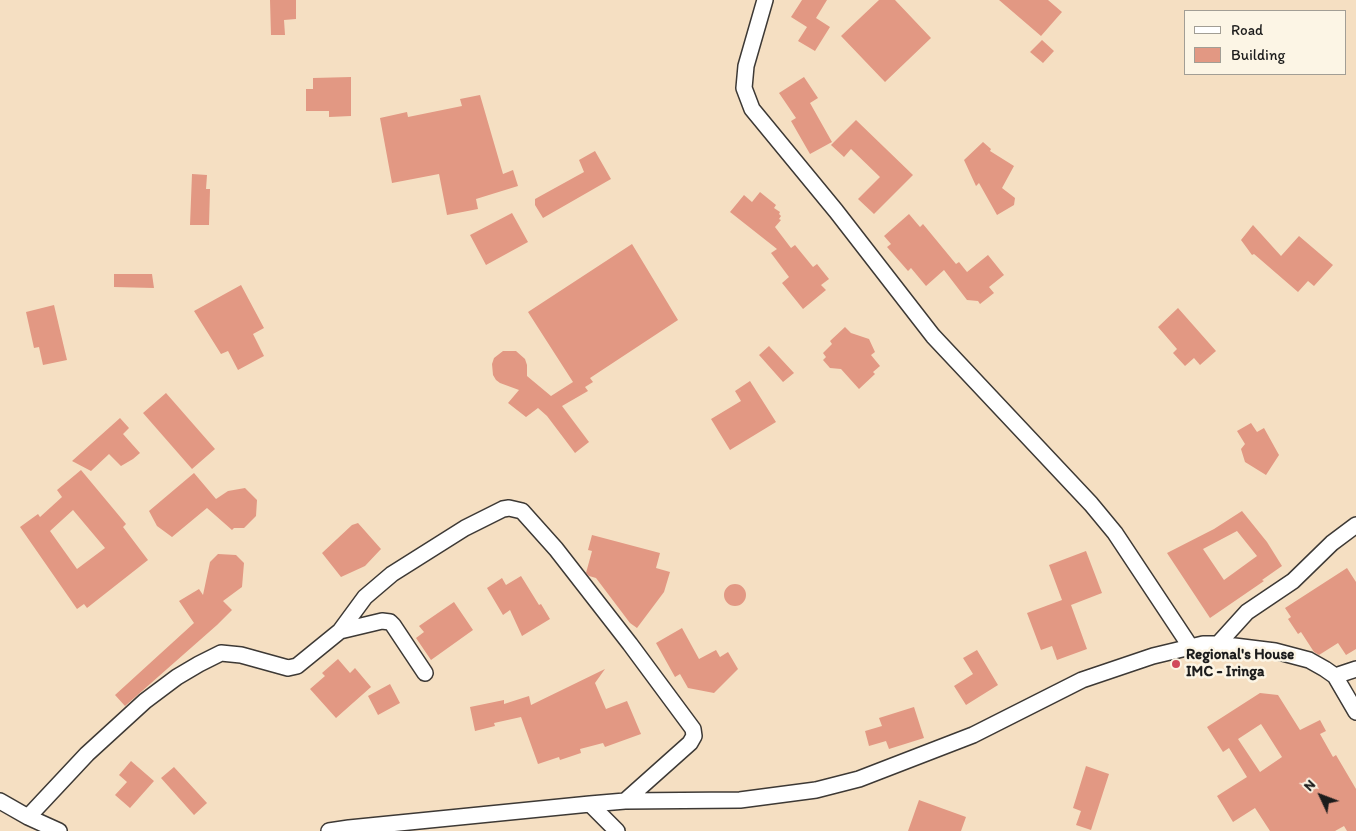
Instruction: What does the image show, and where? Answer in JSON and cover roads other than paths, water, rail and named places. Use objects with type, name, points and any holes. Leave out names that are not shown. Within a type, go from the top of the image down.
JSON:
[{"type":"street","points":[[765,0],[746,66],[744,81],[744,88],[752,109],[836,211],[933,336],[1115,532],[1190,646]]},
{"type":"street","points":[[28,817],[87,754],[145,701],[177,677],[222,653],[240,655],[292,668],[340,632],[365,597],[392,574],[458,532],[504,508],[515,508],[522,511],[585,584],[693,729],[694,736],[690,744],[625,801]]},
{"type":"street","points":[[1218,644],[1247,612],[1293,581],[1332,543],[1356,525]]},
{"type":"street","points":[[340,632],[382,621],[390,622],[394,625],[425,673]]},
{"type":"street","points":[[329,831],[625,801],[740,800],[816,790],[859,779],[973,734],[1082,680],[1126,664],[1190,646],[1218,644],[1275,651],[1309,660],[1335,676],[1356,712]]},
{"type":"street","points":[[1335,676],[1356,669]]},
{"type":"street","points":[[0,801],[28,817],[59,831]]},
{"type":"street","points":[[590,804],[617,831]]},
{"type":"place","name":"Regional's House IMC - Iringa","points":[[1176,664]]}]
